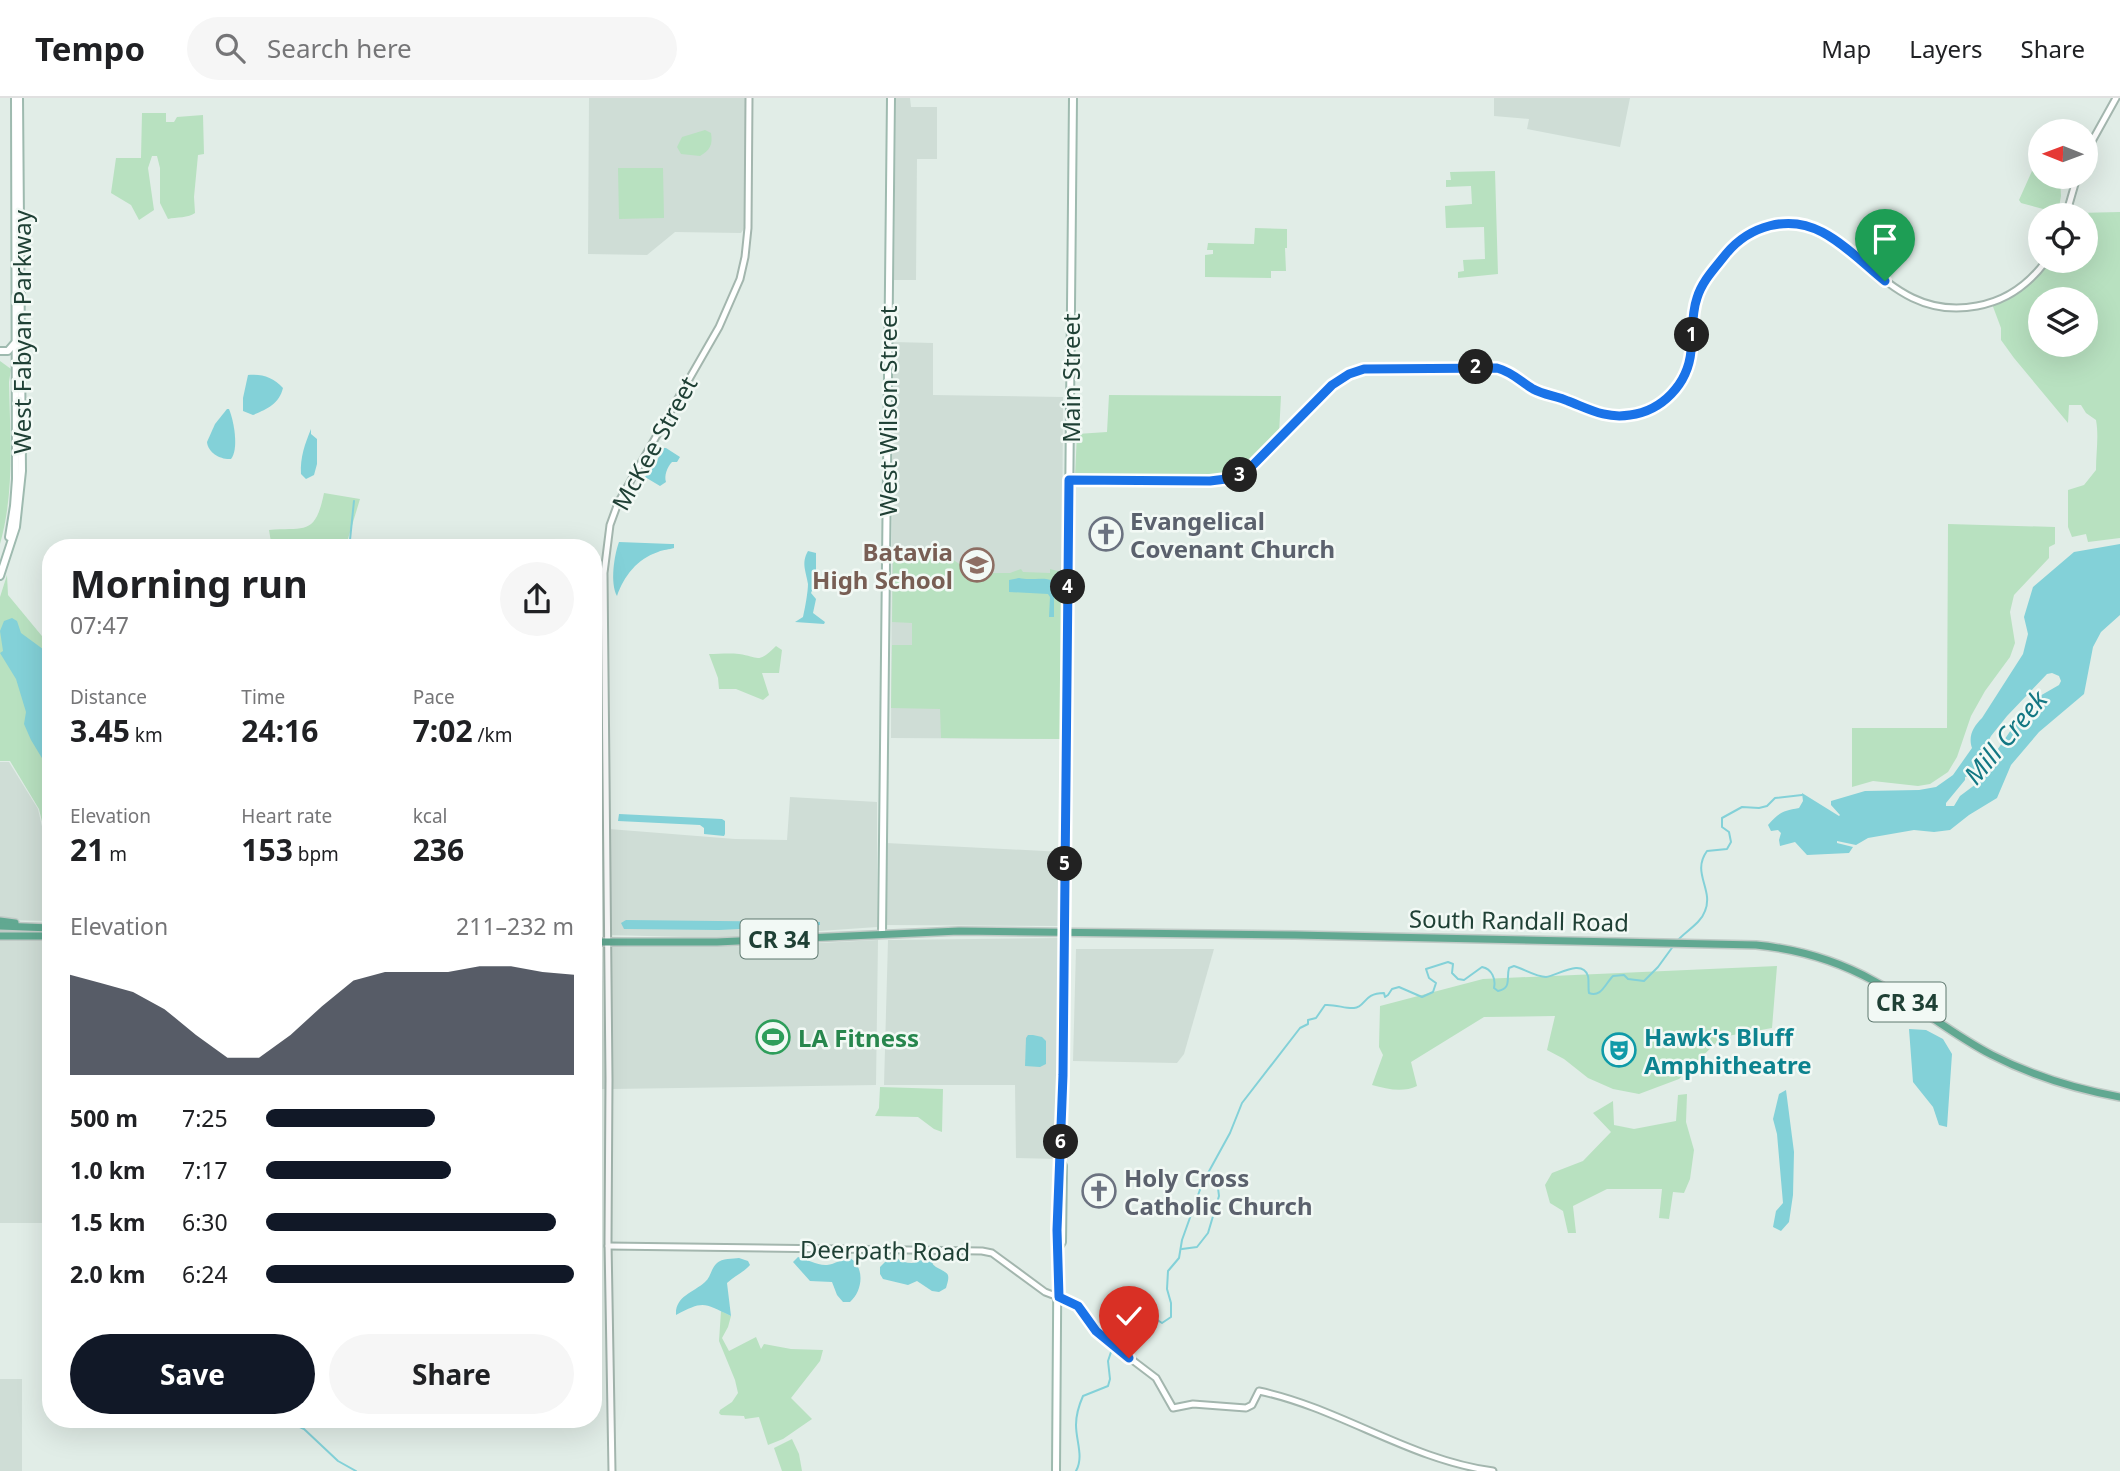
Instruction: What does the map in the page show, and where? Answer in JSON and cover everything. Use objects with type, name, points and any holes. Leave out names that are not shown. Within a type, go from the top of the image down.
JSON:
[{"type":"main road","name":"West Fabyan Parkway","points":[[5,563],[16,479],[17,98]]},
{"type":"main road","name":"West Fabyan Parkway","points":[[0,576],[16,527],[22,471],[17,98]]},
{"type":"main road","name":"West Wilson Street","points":[[882,934],[891,98]]},
{"type":"main road","name":"Main Street","points":[[1056,1471],[1058,1181],[1061,1162],[1065,932],[1073,98]]},
{"type":"main road","points":[[0,351],[8,351],[15,342]]},
{"type":"main road","points":[[0,923],[42,928]]},
{"type":"main road","name":"South Randall Road","points":[[882,934],[1065,932],[1684,942],[1766,946],[1830,961],[1875,981],[1969,1042],[2011,1064],[2058,1082],[2120,1097]]},
{"type":"main road","name":"CR 34","points":[[602,942],[729,942],[882,934]]},
{"type":"main road","points":[[0,936],[42,936]]},
{"type":"street","name":"McKee Street","points":[[612,1471],[604,573],[610,525],[618,503],[719,327],[740,279],[748,228],[749,98]]},
{"type":"street","points":[[2098,130],[2116,98]]},
{"type":"street","points":[[1069,480],[1210,481],[1234,478],[1252,466],[1332,385],[1349,374],[1364,369],[1497,368],[1513,374],[1544,394],[1594,412],[1616,416],[1640,413],[1668,398],[1682,380],[1691,354],[1696,299],[1707,278],[1736,243],[1769,225],[1806,225],[1823,232],[1904,295],[1941,307],[1972,307],[2003,298],[2026,283],[2035,273]]},
{"type":"street","name":"Deerpath Road","points":[[608,1247],[992,1253],[1045,1292],[1078,1306],[1096,1331],[1156,1378],[1173,1408],[1193,1404],[1245,1408],[1252,1405],[1259,1391],[1302,1402],[1442,1461],[1493,1471]]},
{"type":"shaded area","points":[[589,98],[746,98],[745,227],[741,233],[675,232],[647,255],[588,254]]},
{"type":"shaded area","points":[[896,98],[910,98],[911,107],[937,107],[937,159],[917,159],[916,280],[894,280]]},
{"type":"shaded area","points":[[1494,98],[1630,98],[1620,147],[1527,129],[1529,119],[1494,116]]},
{"type":"shaded area","name":"Batavia High School","points":[[893,342],[933,343],[933,395],[1063,397],[1061,739],[891,738]]},
{"type":"shaded area","points":[[0,762],[9,762],[38,809],[42,827],[42,921],[0,920]]},
{"type":"shaded area","points":[[790,797],[877,802],[877,927],[720,938],[611,935],[609,829],[735,839],[787,840]]},
{"type":"shaded area","points":[[886,843],[1063,852],[1060,926],[885,925]]},
{"type":"shaded area","points":[[1060,938],[1058,1159],[1016,1158],[1015,1085],[884,1085],[888,940]]},
{"type":"shaded area","points":[[0,939],[42,939],[42,1223],[0,1223]]},
{"type":"shaded area","points":[[878,940],[876,1085],[611,1089],[610,947],[760,946]]},
{"type":"shaded area","points":[[602,948],[605,1089],[602,1089]]},
{"type":"shaded area","points":[[1076,949],[1214,949],[1184,1054],[1177,1063],[1073,1061]]},
{"type":"shaded area","points":[[0,1379],[22,1379],[22,1471],[0,1471]]},
{"type":"green space","points":[[142,113],[166,113],[166,122],[174,122],[177,117],[203,115],[204,154],[198,155],[195,213],[192,215],[168,219],[160,203],[160,168],[157,156],[152,156],[148,168],[154,210],[139,220],[131,205],[111,193],[116,158],[141,158]]},
{"type":"green space","points":[[705,130],[711,133],[712,137],[706,152],[700,156],[681,154],[677,147],[682,137]]},
{"type":"green space","points":[[618,168],[663,168],[664,218],[619,219]]},
{"type":"green space","points":[[1495,171],[1498,274],[1458,278],[1458,272],[1464,271],[1463,260],[1485,259],[1484,227],[1446,228],[1445,206],[1472,204],[1471,186],[1446,187],[1446,180],[1451,180],[1450,172]]},
{"type":"green space","points":[[2028,180],[2028,189],[2061,189],[2060,203],[2028,205],[2019,200]]},
{"type":"green space","points":[[2120,212],[2120,538],[2088,542],[2086,534],[2072,537],[2068,527],[2068,490],[2084,485],[2096,470],[2096,420],[2086,413],[2081,405],[2069,405],[2068,423],[2001,340],[2001,328],[1992,304],[2008,296],[2036,275],[2098,273],[2098,213]]},
{"type":"green space","points":[[1255,228],[1287,229],[1286,271],[1271,271],[1271,278],[1205,277],[1205,255],[1213,254],[1213,250],[1207,250],[1208,243],[1254,244]]},
{"type":"green space","points":[[0,361],[11,369],[11,443],[8,504],[0,544]]},
{"type":"green space","points":[[1109,395],[1281,396],[1279,434],[1242,470],[1227,477],[1075,476],[1077,434],[1107,432]]},
{"type":"green space","points":[[324,493],[360,499],[348,539],[270,539],[269,530],[307,527],[321,507]]},
{"type":"green space","points":[[1948,524],[2055,527],[2055,544],[2049,547],[2049,558],[2014,595],[2010,612],[2015,643],[2010,657],[1985,691],[1971,716],[1957,757],[1948,772],[1930,784],[1918,786],[1873,781],[1852,787],[1852,728],[1947,728]]},
{"type":"green space","points":[[937,549],[973,573],[1010,573],[1021,569],[1023,572],[1050,573],[1050,569],[1062,572],[1061,739],[941,738],[940,709],[891,708],[892,645],[912,645],[912,623],[892,622],[893,558],[932,559],[933,552]]},
{"type":"green space","points":[[7,575],[8,595],[42,636],[42,822],[39,809],[10,761],[0,761],[0,597]]},
{"type":"green space","points":[[776,646],[782,650],[779,673],[762,673],[769,695],[763,700],[736,689],[719,689],[709,654],[739,654],[758,658]]},
{"type":"green space","points":[[1777,966],[1772,1028],[1722,1037],[1679,1079],[1639,1094],[1613,1089],[1588,1078],[1564,1059],[1547,1050],[1555,1016],[1484,1017],[1411,1062],[1417,1086],[1401,1090],[1372,1085],[1383,1055],[1379,1047],[1380,1006],[1483,979]]},
{"type":"green space","points":[[880,1087],[943,1089],[942,1132],[918,1117],[875,1116],[879,1108]]},
{"type":"green space","points":[[1687,1094],[1686,1122],[1694,1150],[1690,1179],[1684,1193],[1673,1192],[1669,1219],[1659,1218],[1662,1189],[1607,1189],[1573,1206],[1576,1233],[1568,1233],[1563,1211],[1550,1203],[1545,1185],[1552,1173],[1583,1161],[1611,1132],[1593,1113],[1613,1101],[1614,1125],[1634,1129],[1676,1121],[1678,1095]]},
{"type":"green space","points":[[721,1311],[731,1316],[722,1338],[729,1351],[756,1337],[761,1349],[764,1344],[791,1349],[823,1350],[820,1361],[791,1398],[812,1419],[783,1439],[768,1445],[759,1417],[745,1419],[744,1416],[719,1413],[738,1393],[719,1341]]},
{"type":"green space","points":[[792,1439],[799,1454],[802,1471],[782,1471],[774,1448]]},
{"type":"water","points":[[248,375],[267,377],[283,388],[275,402],[253,415],[243,411]]},
{"type":"water","points":[[227,409],[231,414],[235,435],[235,449],[231,459],[216,455],[207,442],[215,424]]},
{"type":"water","points":[[311,429],[311,434],[317,439],[317,464],[314,475],[306,479],[301,474],[301,462]]},
{"type":"water","points":[[663,448],[680,457],[677,462],[670,464],[666,482],[660,486],[645,477]]},
{"type":"water","points":[[619,542],[674,544],[674,548],[650,555],[638,564],[623,582],[617,596],[614,569]]},
{"type":"water","points":[[2120,544],[2120,615],[2101,632],[2093,647],[2084,694],[2039,732],[2011,765],[1997,798],[1950,830],[1914,830],[1868,838],[1856,845],[1837,841],[1853,847],[1849,853],[1807,855],[1795,842],[1780,846],[1781,833],[1778,830],[1771,831],[1768,825],[1782,813],[1799,808],[1803,801],[1802,793],[1839,816],[1831,801],[1865,791],[1936,787],[1953,775],[1972,748],[1971,736],[1974,728],[2023,654],[2028,634],[2024,617],[2033,587],[2074,552]],"holes":[[[2047,674],[2059,676],[2059,685],[2031,701],[1991,759],[1980,781],[1960,796],[1954,806],[1946,806],[1965,777],[1978,765],[1991,736],[2007,716]]]},
{"type":"water","points":[[808,551],[816,553],[816,581],[811,593],[816,599],[813,613],[825,622],[824,624],[795,622],[803,617],[808,584],[804,563]]},
{"type":"water","points":[[1019,578],[1054,581],[1054,617],[1049,617],[1048,594],[1009,592],[1009,580]]},
{"type":"water","points":[[12,618],[17,621],[21,633],[42,648],[42,758],[24,724],[26,712],[16,679],[0,653],[3,651],[0,631],[4,621]]},
{"type":"water","points":[[619,814],[722,819],[725,821],[725,834],[704,834],[704,828],[700,825],[618,821]]},
{"type":"water","points":[[626,920],[820,922],[820,925],[719,930],[624,929],[621,923]]},
{"type":"water","points":[[1909,1029],[1926,1030],[1943,1039],[1952,1054],[1947,1127],[1939,1125],[1933,1107],[1913,1082]]},
{"type":"water","points":[[1033,1035],[1046,1041],[1046,1064],[1040,1067],[1025,1066],[1026,1038]]},
{"type":"water","points":[[1786,1090],[1794,1152],[1793,1195],[1789,1222],[1781,1231],[1773,1227],[1776,1211],[1783,1203],[1777,1134],[1773,1119],[1779,1094]]},
{"type":"water","points":[[798,1257],[824,1265],[850,1258],[860,1273],[858,1292],[850,1302],[843,1302],[832,1282],[810,1281],[793,1262]]},
{"type":"water","points":[[739,1258],[748,1261],[750,1265],[727,1283],[731,1316],[704,1305],[676,1315],[678,1303],[709,1278],[713,1267],[719,1261]]},
{"type":"water","points":[[896,1258],[910,1263],[924,1259],[932,1261],[947,1274],[946,1288],[939,1292],[932,1291],[917,1281],[908,1285],[883,1279],[880,1267],[887,1260]]},
{"type":"waterway","points":[[350,539],[354,501]]},
{"type":"waterway","name":"Mill Creek","points":[[1678,940],[1697,923],[1705,911],[1707,895],[1701,867],[1707,851],[1727,849],[1731,842],[1729,832],[1722,827],[1722,818],[1742,807],[1759,808],[1767,806],[1775,798],[1802,795]]},
{"type":"waterway","name":"Mill Creek","points":[[1076,1471],[1080,1455],[1076,1421],[1083,1396],[1108,1386],[1108,1361],[1111,1352],[1125,1332],[1133,1313],[1140,1310],[1150,1312],[1162,1323],[1171,1317],[1167,1289],[1168,1271],[1179,1258],[1182,1240],[1202,1184],[1230,1133],[1242,1103],[1300,1028],[1308,1024],[1308,1020],[1316,1018],[1325,1005],[1358,1007],[1372,995],[1384,993],[1385,997],[1392,989],[1399,987],[1422,997],[1433,992],[1436,983],[1429,978],[1426,969],[1448,962],[1453,964],[1452,973],[1458,979],[1464,980],[1482,967],[1485,968],[1492,975],[1494,988],[1498,991],[1507,985],[1509,968],[1514,966],[1546,977],[1580,968],[1588,976],[1589,993],[1597,994],[1613,976],[1624,975],[1628,979],[1644,981],[1674,945]]},
{"type":"waterway","name":"Mill Creek","points":[[1182,1249],[1197,1247],[1208,1233],[1219,1196],[1217,1180],[1209,1172]]},
{"type":"waterway","points":[[302,1428],[338,1461],[356,1471]]},
{"type":"place","name":"Evangelical Covenant Church","points":[[1106,534]]},
{"type":"place","name":"Batavia High School","points":[[977,565]]},
{"type":"place","name":"LA Fitness","points":[[773,1037]]},
{"type":"place","name":"Hawk's Bluff Amphitheatre","points":[[1619,1050]]},
{"type":"place","name":"Holy Cross Catholic Church","points":[[1099,1191]]},
{"type":"route","points":[[1129,1358],[1102,1338],[1078,1306],[1059,1297],[1057,1230],[1063,1075],[1069,480],[1210,481],[1234,478],[1252,466],[1332,385],[1349,374],[1364,369],[1497,368],[1521,378],[1544,394],[1594,412],[1626,416],[1647,411],[1668,398],[1687,370],[1696,299],[1701,287],[1736,243],[1757,229],[1769,225],[1806,225],[1823,232],[1885,281]]}]
